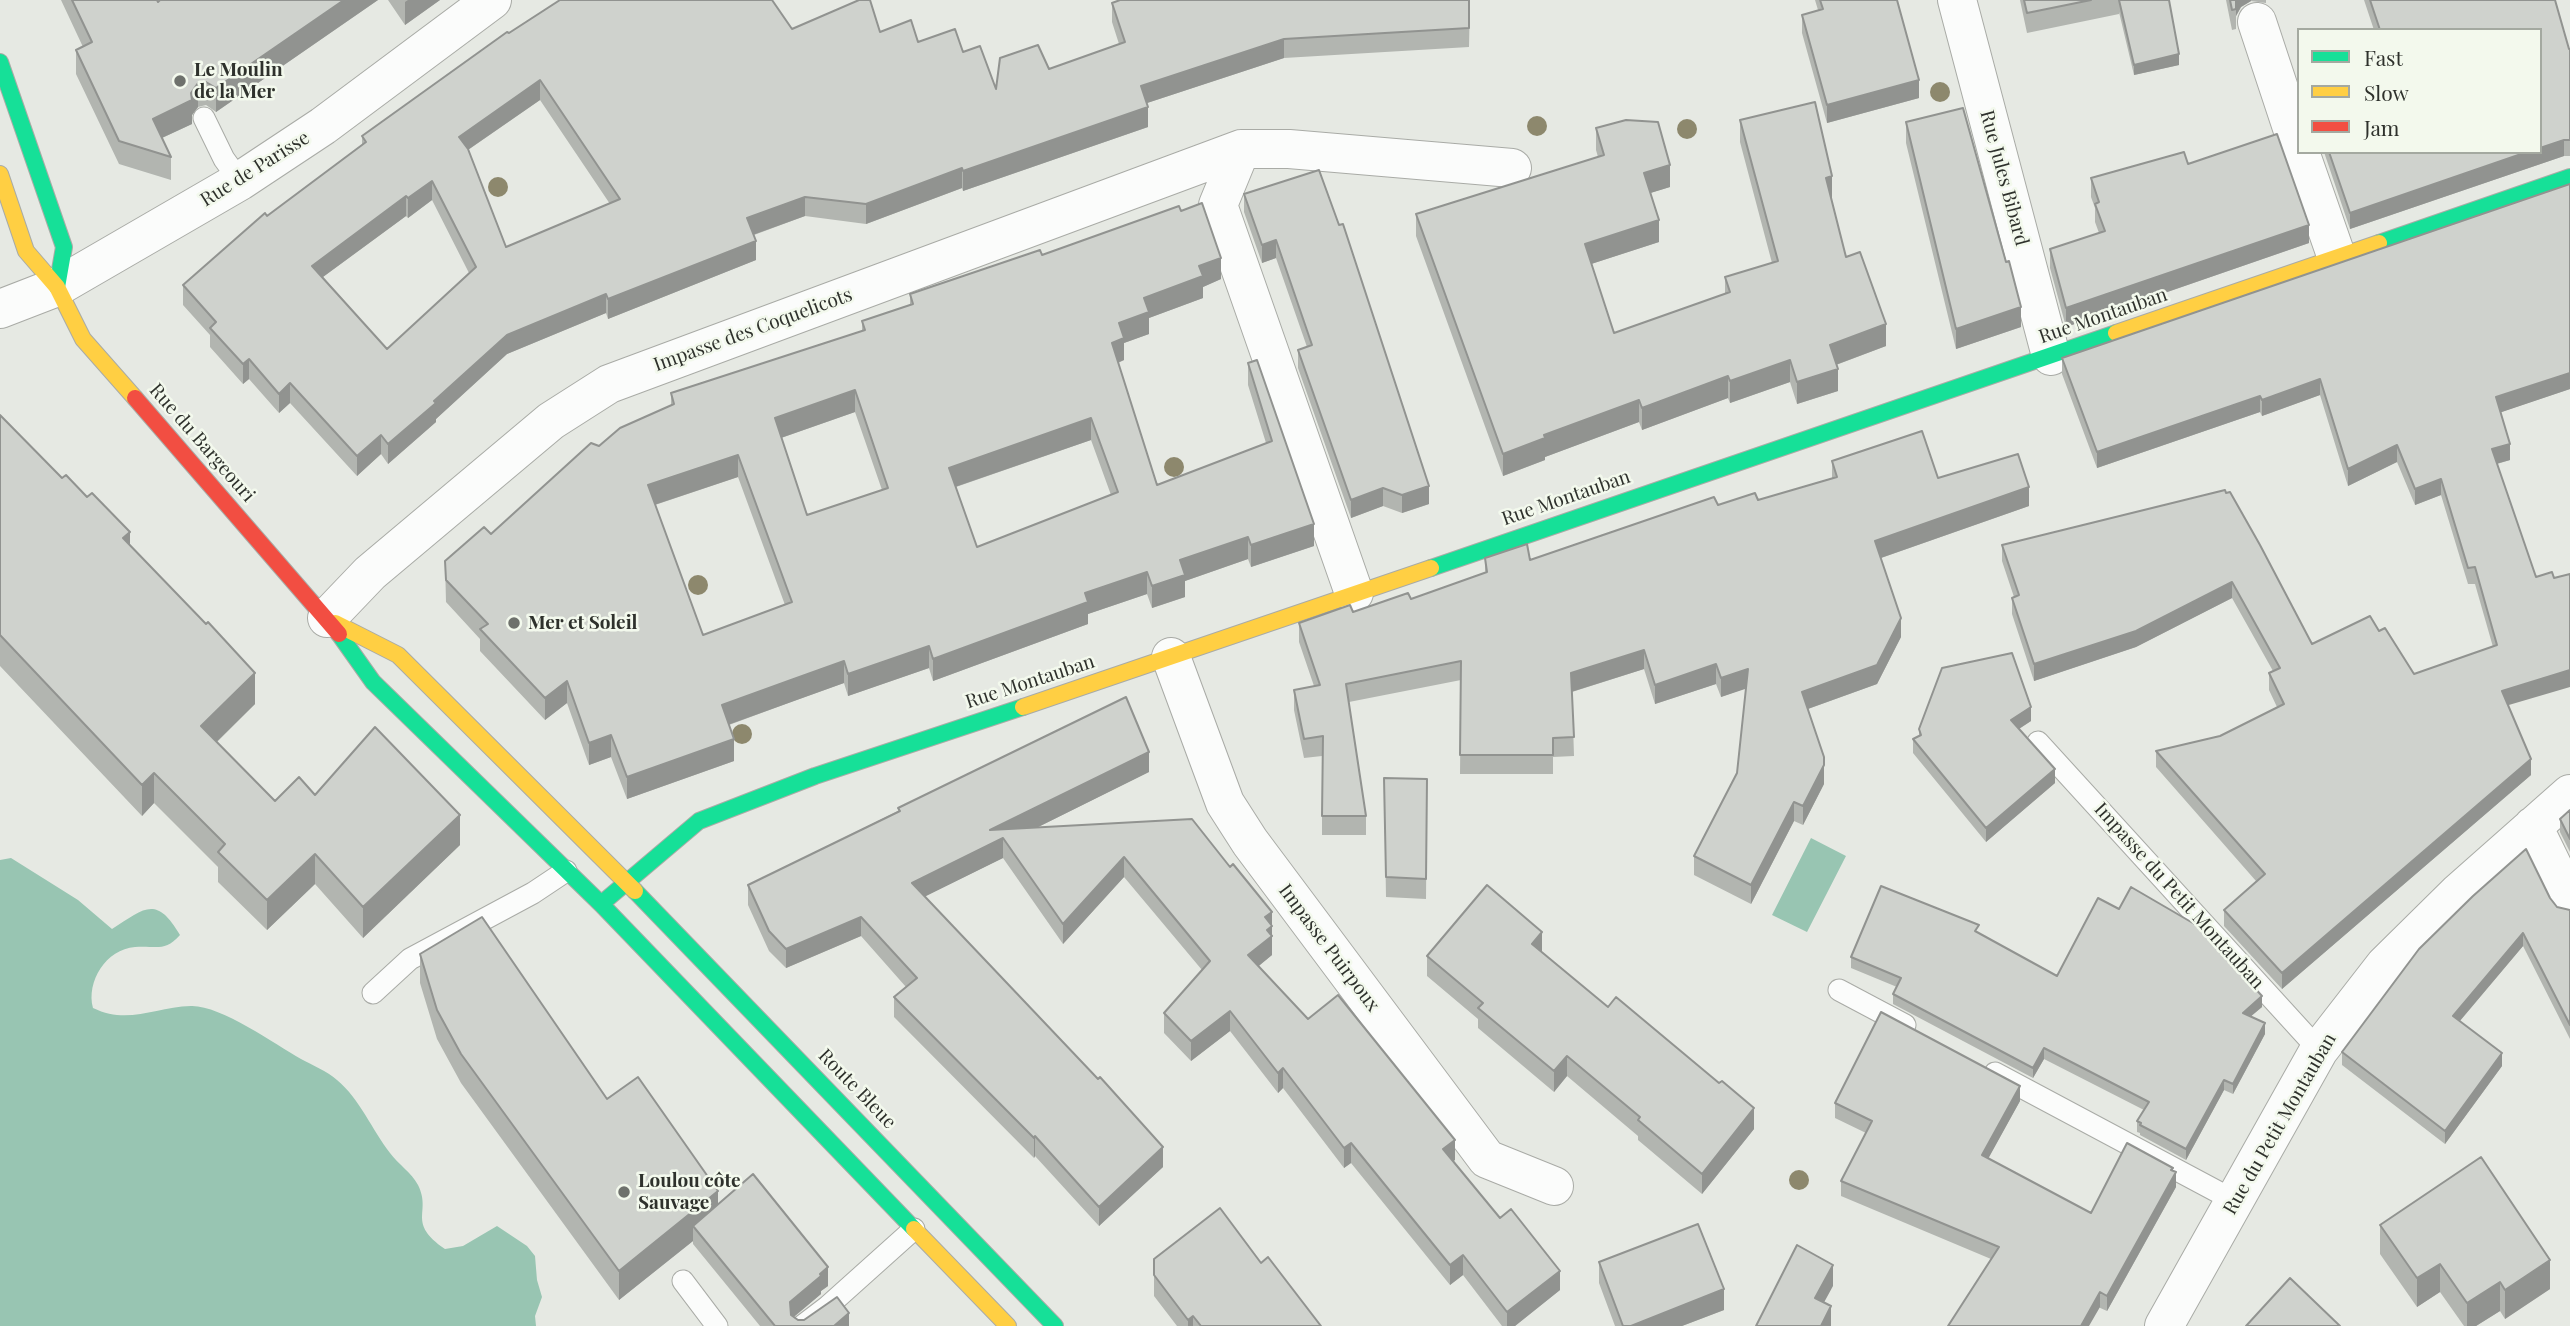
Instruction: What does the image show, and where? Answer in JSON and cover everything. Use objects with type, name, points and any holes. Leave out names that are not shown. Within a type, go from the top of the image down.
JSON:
[{"type":"street","name":"Rue de Parisse","points":[[0,309],[57,287],[240,181],[323,126],[492,0]]},
{"type":"street","name":"Rue Jules Bibard","points":[[1957,0],[2051,356]]},
{"type":"street","points":[[2257,22],[2297,145]]},
{"type":"street","points":[[0,62],[64,247],[57,287]]},
{"type":"street","points":[[1354,593],[1218,205],[1241,149],[1289,149],[1512,168]]},
{"type":"street","name":"Impasse des Coquelicots","points":[[327,618],[370,573],[551,421],[609,384],[1241,149]]},
{"type":"street","points":[[2300,154],[2337,258]]},
{"type":"street","name":"Rue du Bargeouri","points":[[0,174],[26,251],[57,287],[83,339],[327,618],[373,682],[601,904]]},
{"type":"street","name":"Rue Montauban","points":[[601,904],[699,821],[815,776],[1171,657],[2570,177]]},
{"type":"street","name":"Rue du Bargeouri","points":[[327,618],[398,655],[627,882]]},
{"type":"street","name":"Impasse Puirpoux","points":[[1171,657],[1225,803],[1250,842],[1487,1159],[1554,1186]]},
{"type":"street","name":"Rue du Petit Montauban","points":[[2164,1326],[2319,1050],[2385,965],[2458,893],[2570,794]]},
{"type":"street","points":[[2533,826],[2570,902]]},
{"type":"street","name":"Route Bleue","points":[[627,882],[1055,1326]]},
{"type":"street","points":[[601,904],[1008,1326]]},
{"type":"lane","points":[[204,118],[224,159],[240,181]]},
{"type":"lane","name":"Impasse du Petit Montauban","points":[[2038,742],[2319,1050]]},
{"type":"lane","points":[[373,993],[410,959],[533,893],[566,871]]},
{"type":"lane","points":[[1839,990],[1924,1035]]},
{"type":"lane","points":[[1972,1061],[2235,1201]]},
{"type":"lane","points":[[802,1326],[914,1229]]},
{"type":"lane","points":[[683,1281],[717,1326]]},
{"type":"shaded area","points":[[1811,838],[1846,856],[1807,932],[1772,915]]},
{"type":"shaded area","points":[[11,858],[78,900],[112,929],[141,911],[149,909],[164,914],[180,935],[164,946],[125,949],[107,960],[93,988],[93,1008],[106,1013],[130,1015],[178,1007],[203,1007],[232,1018],[333,1077],[352,1096],[390,1153],[418,1185],[422,1195],[423,1224],[433,1240],[445,1249],[463,1246],[497,1226],[527,1246],[535,1256],[542,1297],[535,1316],[536,1326],[0,1326],[0,860]]},
{"type":"building","name":"Le Moulin de la Mer","points":[[72,0],[344,0],[216,88],[206,82],[198,83],[191,93],[192,100],[153,119],[171,157],[119,141],[76,50],[92,42]]},
{"type":"building","points":[[560,0],[772,0],[792,29],[859,0],[870,0],[880,32],[911,20],[918,42],[955,29],[963,52],[980,46],[996,89],[1000,58],[1038,45],[1049,69],[1125,42],[1112,3],[1120,0],[1469,0],[1469,28],[1284,39],[1141,86],[1148,107],[963,171],[962,168],[866,204],[805,197],[747,218],[756,241],[608,299],[606,294],[507,335],[434,401],[436,403],[388,444],[381,435],[357,456],[290,383],[279,394],[249,359],[243,364],[210,328],[216,322],[183,285],[265,213],[267,216],[366,142],[362,136]],"holes":[[[540,80],[620,199],[506,247],[468,149],[459,137]],[[432,181],[476,267],[387,349],[312,266],[406,196],[408,198]]]},
{"type":"building","points":[[1820,0],[1897,0],[1919,80],[1827,105],[1802,15],[1823,9]]},
{"type":"building","points":[[2024,0],[2091,0],[2027,13]]},
{"type":"building","points":[[2119,0],[2169,0],[2179,54],[2134,65]]},
{"type":"building","points":[[2230,0],[2236,0],[2236,9],[2232,10]]},
{"type":"building","points":[[2370,0],[2555,0],[2570,49],[2570,140],[2542,147],[2542,28],[2379,28]]},
{"type":"building","points":[[1815,102],[1832,176],[1826,178],[1846,257],[1860,252],[1886,324],[1830,345],[1838,369],[1797,382],[1790,360],[1730,381],[1728,376],[1642,408],[1639,400],[1544,435],[1545,438],[1503,454],[1416,214],[1604,155],[1596,128],[1626,120],[1658,122],[1670,165],[1644,173],[1659,220],[1585,244],[1614,333],[1730,292],[1725,277],[1778,261],[1740,120]]},
{"type":"building","points":[[1963,108],[2021,307],[1956,329],[1906,122]]},
{"type":"building","points":[[2277,134],[2309,225],[2066,308],[2050,249],[2105,231],[2095,204],[2099,202],[2091,178],[2184,152],[2188,164]]},
{"type":"building","points":[[2330,154],[2521,154],[2350,213]]},
{"type":"building","points":[[1319,170],[1339,225],[1343,224],[1429,486],[1402,495],[1383,488],[1351,500],[1298,350],[1312,345],[1276,240],[1262,245],[1244,194]]},
{"type":"building","points":[[2570,184],[2570,373],[2496,397],[2510,444],[2492,449],[2536,577],[2552,572],[2554,578],[2570,574],[2570,670],[2502,691],[2531,759],[2282,973],[2224,910],[2265,874],[2156,751],[2220,736],[2284,704],[2269,673],[2280,668],[2232,582],[2136,631],[2034,664],[2012,598],[2019,595],[2002,545],[2225,490],[2226,493],[2230,492],[2260,545],[2312,644],[2370,616],[2379,631],[2385,628],[2414,674],[2497,645],[2475,567],[2468,568],[2441,479],[2415,489],[2397,445],[2348,469],[2320,379],[2262,400],[2260,396],[2097,452],[2062,358]]},
{"type":"building","points":[[1202,203],[1221,258],[1199,266],[1203,276],[1144,298],[1149,312],[1119,323],[1124,338],[1112,343],[1157,485],[1272,441],[1248,363],[1257,360],[1314,524],[1251,545],[1248,537],[1180,560],[1185,575],[1152,586],[1147,572],[1085,593],[1088,602],[933,659],[929,646],[848,674],[844,661],[722,705],[734,739],[627,777],[611,735],[589,743],[567,681],[545,698],[480,629],[488,624],[446,580],[445,561],[484,527],[491,534],[591,443],[599,446],[620,428],[674,404],[671,393],[865,330],[862,321],[913,304],[910,294],[1040,250],[1042,255],[1179,206],[1181,211]],"holes":[[[855,390],[888,488],[807,515],[775,418]],[[1091,418],[1118,492],[977,547],[949,468]],[[738,455],[792,602],[703,635],[648,485]]]},
{"type":"building","points":[[0,415],[62,478],[66,475],[87,497],[92,493],[130,532],[123,538],[255,673],[201,726],[275,801],[299,777],[315,795],[375,727],[460,815],[363,907],[315,854],[267,900],[218,852],[225,844],[154,773],[142,785],[0,635]]},
{"type":"building","points":[[1922,431],[1938,478],[2018,454],[2029,487],[1875,541],[1901,618],[1877,665],[1802,692],[1824,757],[1824,765],[1803,806],[1794,802],[1751,885],[1694,856],[1737,773],[1748,669],[1721,678],[1716,664],[1655,685],[1644,650],[1571,673],[1574,737],[1553,738],[1553,755],[1460,755],[1461,661],[1346,684],[1366,816],[1322,816],[1323,736],[1304,739],[1294,690],[1320,685],[1299,623],[1350,605],[1353,612],[1408,593],[1411,599],[1487,572],[1485,558],[1527,544],[1530,560],[1714,497],[1718,505],[1755,493],[1758,500],[1837,477],[1832,461]]},
{"type":"building","points":[[2012,653],[2031,707],[2011,720],[2055,769],[1986,828],[1913,739],[1921,735],[1919,729],[1942,668]]},
{"type":"building","points":[[1126,697],[1149,752],[990,830],[1192,819],[1230,867],[1233,864],[1272,912],[1265,917],[1272,926],[1267,930],[1272,936],[1248,955],[1308,1019],[1338,995],[1455,1140],[1443,1149],[1500,1218],[1511,1209],[1560,1271],[1507,1312],[1463,1255],[1450,1265],[1351,1143],[1344,1148],[1283,1068],[1278,1073],[1230,1011],[1191,1041],[1164,1013],[1210,961],[1124,857],[1063,924],[1003,838],[912,883],[1098,1079],[1100,1077],[1163,1147],[1099,1207],[1035,1136],[1034,1138],[894,997],[917,978],[861,917],[786,949],[769,931],[748,885],[900,811],[898,808]]},
{"type":"building","points":[[1384,778],[1427,779],[1426,879],[1386,877]]},
{"type":"building","points":[[2570,810],[2570,839],[2560,819]]},
{"type":"building","points":[[2526,849],[2550,898],[2557,907],[2570,910],[2570,1025],[2523,933],[2453,1016],[2502,1053],[2445,1131],[2342,1052],[2419,949]]},
{"type":"building","points":[[1487,885],[1542,932],[1532,944],[1608,1007],[1616,997],[1719,1083],[1722,1081],[1754,1108],[1702,1174],[1638,1120],[1640,1117],[1567,1056],[1554,1071],[1478,1008],[1483,1003],[1427,956]]},
{"type":"building","points":[[1881,886],[1979,925],[1975,931],[2057,976],[2098,898],[2119,909],[2131,887],[2198,926],[2262,996],[2243,1013],[2265,1023],[2233,1084],[2224,1080],[2186,1149],[2140,1125],[2137,1121],[2149,1102],[2044,1048],[2033,1068],[1893,994],[1901,978],[1851,957]]},
{"type":"building","points":[[482,917],[607,1099],[638,1077],[718,1191],[619,1271],[461,1054],[437,1010],[420,954]]},
{"type":"building","points":[[1881,1012],[2020,1086],[1982,1155],[2091,1213],[2127,1143],[2176,1172],[2107,1296],[2100,1292],[2081,1326],[1948,1326],[1999,1247],[1841,1181],[1872,1121],[1835,1103]]},
{"type":"building","points":[[2481,1157],[2550,1260],[2505,1290],[2500,1282],[2467,1303],[2440,1264],[2417,1278],[2380,1225]]},
{"type":"building","points":[[753,1174],[828,1267],[790,1302],[791,1315],[798,1320],[804,1320],[837,1297],[849,1313],[834,1326],[775,1326],[693,1226]]},
{"type":"building","points":[[1220,1208],[1261,1263],[1268,1257],[1321,1326],[1201,1326],[1193,1316],[1188,1320],[1154,1275],[1154,1259]]},
{"type":"building","points":[[1698,1224],[1724,1289],[1631,1326],[1623,1326],[1599,1262]]},
{"type":"building","points":[[1797,1245],[1833,1265],[1815,1298],[1831,1306],[1821,1326],[1756,1326]]},
{"type":"building","points":[[2290,1278],[2340,1326],[2246,1326]]},
{"type":"traffic: fast","points":[[0,62],[64,247],[57,287]]},
{"type":"traffic: fast","points":[[2379,243],[2570,177]]},
{"type":"traffic: fast","points":[[1431,568],[2116,333]]},
{"type":"traffic: fast","points":[[339,634],[373,682],[601,904],[914,1229]]},
{"type":"traffic: fast","points":[[601,904],[699,821],[815,776],[1023,707]]},
{"type":"traffic: fast","points":[[635,891],[1055,1326]]},
{"type":"traffic: slow","points":[[0,174],[26,251],[57,287],[83,339],[135,398]]},
{"type":"traffic: slow","points":[[2116,333],[2379,243]]},
{"type":"traffic: slow","points":[[1023,707],[1431,568]]},
{"type":"traffic: slow","points":[[335,623],[398,655],[635,891]]},
{"type":"traffic: slow","points":[[914,1229],[1008,1326]]},
{"type":"traffic: jam","points":[[135,398],[339,634]]},
{"type":"place","name":"Le Moulin de la Mer","points":[[180,81]]},
{"type":"place","name":"Mer et Soleil","points":[[514,623]]},
{"type":"place","name":"Loulou côte Sauvage","points":[[624,1192]]}]
